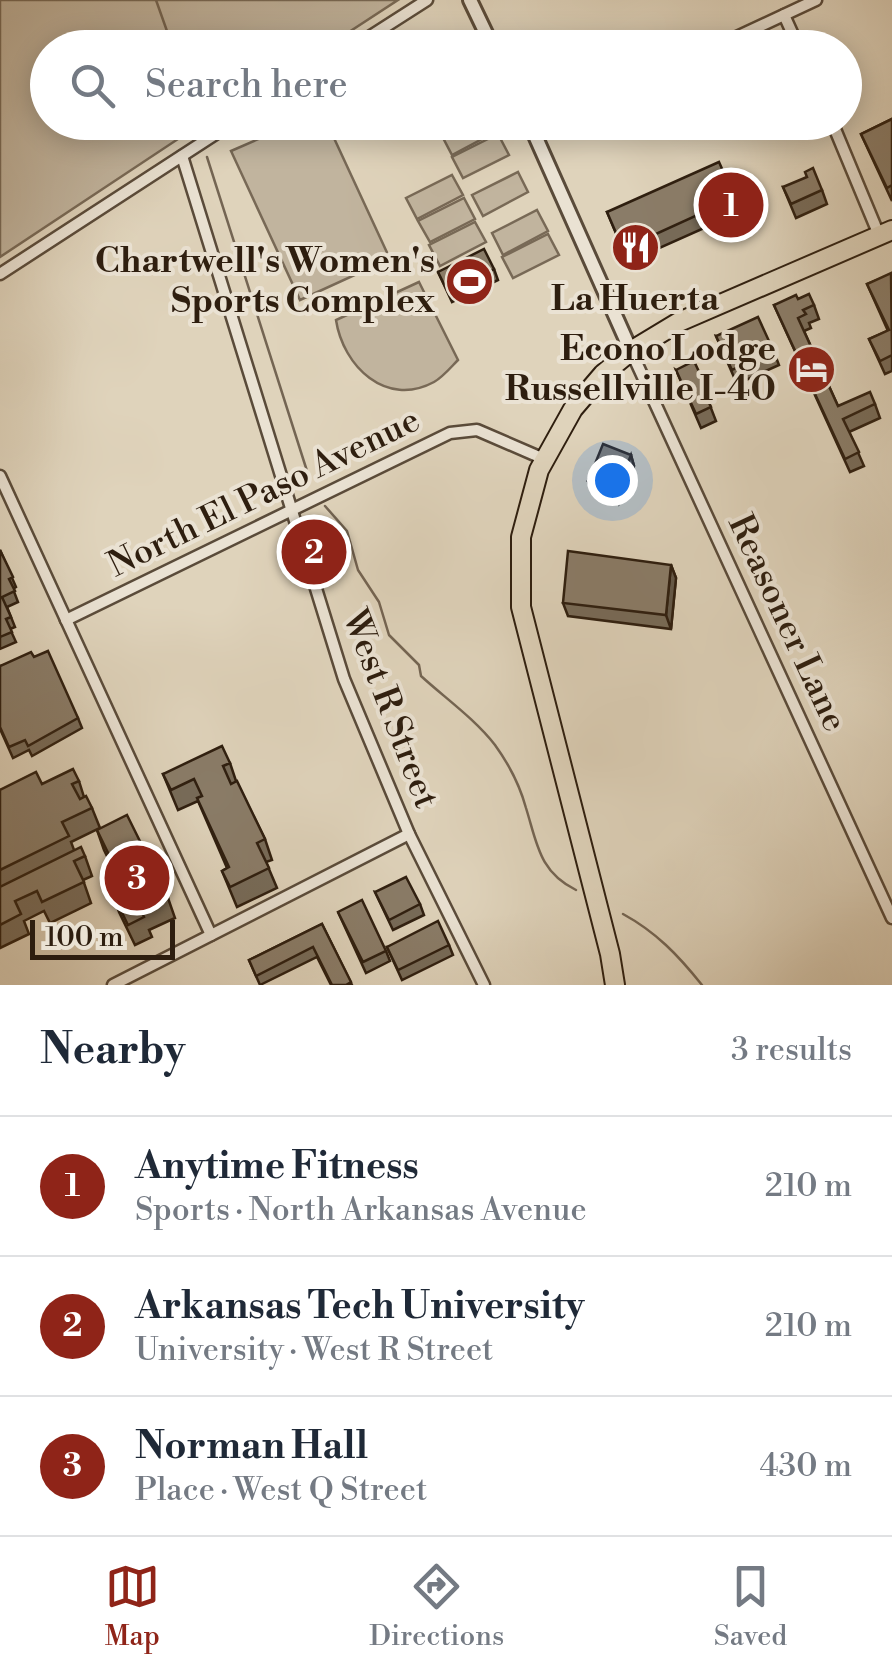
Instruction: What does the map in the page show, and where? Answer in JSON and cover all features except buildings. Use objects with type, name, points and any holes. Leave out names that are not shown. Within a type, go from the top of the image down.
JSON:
[{"type":"highway","points":[[615,985],[521,607],[522,538],[532,492],[560,429],[587,391],[631,351],[679,322],[886,233]]},
{"type":"street","points":[[380,30],[427,0]]},
{"type":"street","points":[[470,0],[484,30]]},
{"type":"street","points":[[752,30],[816,0]]},
{"type":"street","points":[[784,15],[791,30]]},
{"type":"street","points":[[0,274],[206,140]]},
{"type":"street","points":[[537,140],[631,351]]},
{"type":"street","points":[[841,140],[886,233]]},
{"type":"street","name":"West R Street","points":[[182,156],[344,679],[409,834],[484,985]]},
{"type":"street","name":"Reasoner Lane","points":[[631,351],[892,918]]},
{"type":"street","name":"North El Paso Avenue","points":[[66,620],[450,433],[477,430],[544,459]]},
{"type":"street","points":[[0,476],[211,935]]},
{"type":"street","points":[[113,985],[409,834]]},
{"type":"shaded area","points":[[0,0],[398,0],[352,30],[30,30],[30,140],[176,140],[0,257]]},
{"type":"shaded area","points":[[256,140],[335,140],[390,259],[300,300],[231,151]]},
{"type":"shaded area","points":[[444,140],[480,140],[452,155]]},
{"type":"shaded area","points":[[486,140],[501,140],[509,155],[463,178],[452,157]]},
{"type":"shaded area","points":[[518,172],[528,192],[483,216],[472,195]]},
{"type":"shaded area","points":[[452,175],[463,195],[417,219],[406,198]]},
{"type":"shaded area","points":[[464,198],[475,219],[430,242],[418,221]]},
{"type":"shaded area","points":[[537,210],[548,231],[503,255],[492,233]]},
{"type":"shaded area","points":[[475,222],[486,242],[440,266],[429,245]]},
{"type":"shaded area","points":[[548,234],[559,255],[513,278],[502,257]]},
{"type":"shaded area","points":[[419,282],[458,360],[437,380],[416,389],[399,390],[384,386],[357,367],[340,337],[336,320]]},
{"type":"waterway","points":[[156,0],[167,30]]},
{"type":"waterway","points":[[207,157],[307,471]]},
{"type":"waterway","points":[[325,506],[347,531],[358,570],[379,602],[389,635],[419,665],[421,676],[495,745],[517,783],[547,865],[554,875],[576,890]]},
{"type":"waterway","points":[[623,914],[666,945],[702,985]]},
{"type":"place","name":"Anytime Fitness","points":[[731,205]]},
{"type":"place","name":"La Huerta","points":[[635,247]]},
{"type":"place","name":"Chartwell's Women's Sports Complex","points":[[470,281]]},
{"type":"place","name":"Econo Lodge Russellville I-40","points":[[811,369]]},
{"type":"place","name":"Arkansas Tech University","points":[[314,552]]},
{"type":"place","name":"Norman Hall","points":[[137,878]]}]
